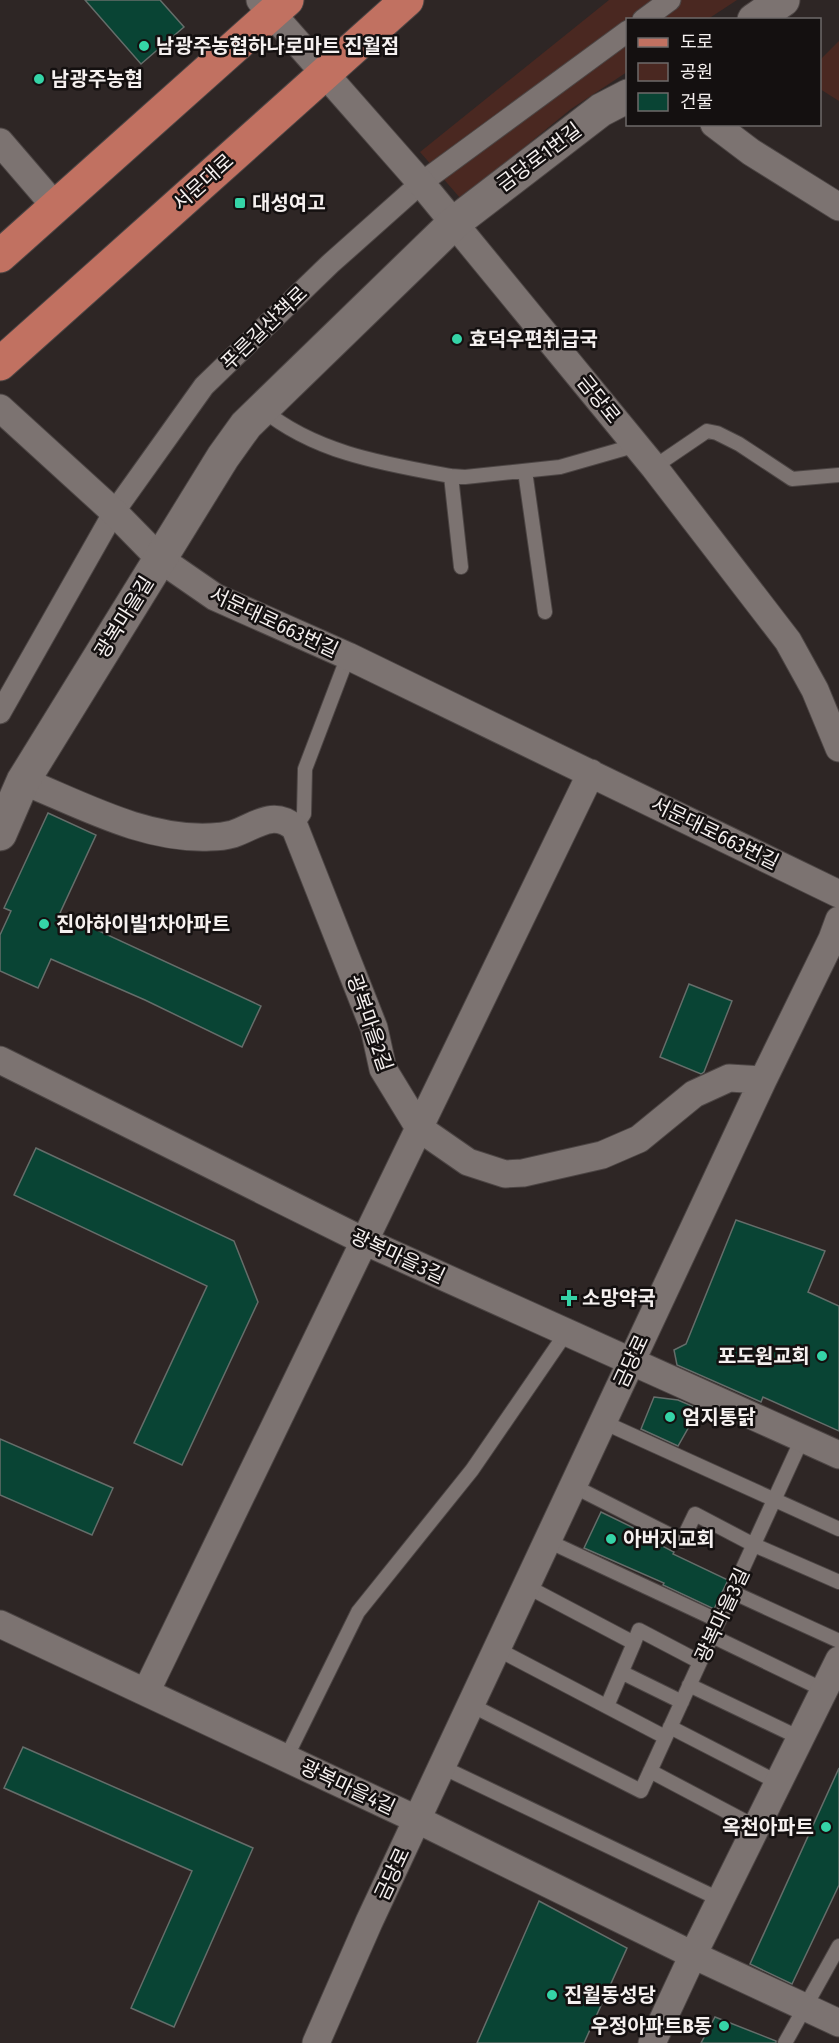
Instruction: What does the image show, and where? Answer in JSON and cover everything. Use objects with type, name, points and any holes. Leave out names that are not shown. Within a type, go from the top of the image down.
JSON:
[{"type":"main road","name":"서문대로","points":[[0,364],[406,0]]},
{"type":"main road","points":[[0,256],[273,5]]},
{"type":"street","points":[[646,18],[670,0]]},
{"type":"street","points":[[757,18],[783,0]]},
{"type":"street","name":"금당로","points":[[273,5],[324,74],[421,183],[637,446],[788,641],[815,690],[839,748]]},
{"type":"street","name":"푸른길산책로","points":[[0,713],[114,512],[204,386],[330,264],[421,183],[626,32]]},
{"type":"street","name":"금당로1번길","points":[[454,223],[601,110],[626,97]]},
{"type":"street","points":[[717,126],[751,152],[839,207]]},
{"type":"street","points":[[0,142],[55,206]]},
{"type":"street","name":"광복마을길","points":[[0,834],[23,781],[223,457],[246,425],[454,223]]},
{"type":"street","name":"서문대로663번길","points":[[0,408],[114,512],[160,559],[215,597],[348,656],[839,894]]},
{"type":"street","points":[[146,1692],[591,773]]},
{"type":"street","points":[[23,781],[149,830],[187,837],[231,835],[267,819],[287,821],[295,828]]},
{"type":"street","name":"광복마을2길","points":[[295,828],[374,1028],[383,1069],[419,1128],[468,1162],[505,1174],[523,1173],[602,1155],[639,1139],[694,1094],[729,1078],[763,1080]]},
{"type":"street","name":"금당로","points":[[316,2043],[369,1922],[839,920]]},
{"type":"street","name":"광복마을3길","points":[[0,1060],[364,1241],[839,1455]]},
{"type":"street","name":"광복마을4길","points":[[0,1624],[418,1820],[693,1955],[839,2023]]},
{"type":"street","points":[[652,2043],[839,1660]]},
{"type":"lane","points":[[262,409],[296,432],[351,456],[451,476],[465,477],[560,467],[637,446]]},
{"type":"lane","points":[[654,467],[707,431],[717,433],[739,444],[792,479],[839,475]]},
{"type":"lane","points":[[525,471],[545,612]]},
{"type":"lane","points":[[451,476],[461,567]]},
{"type":"lane","points":[[295,828],[304,814],[305,769],[348,656]]},
{"type":"lane","points":[[286,1758],[358,1612],[472,1470],[566,1333]]},
{"type":"lane","points":[[603,1422],[839,1529]]},
{"type":"lane","name":"광복마을3길","points":[[471,1705],[641,1791],[802,1440]]},
{"type":"lane","points":[[573,1486],[682,1541],[695,1514],[754,1545],[839,1582]]},
{"type":"lane","points":[[548,1541],[719,1621]]},
{"type":"lane","points":[[526,1586],[634,1643]]},
{"type":"lane","points":[[732,1592],[839,1641]]},
{"type":"lane","points":[[608,1706],[639,1630],[700,1662]]},
{"type":"lane","points":[[712,1635],[824,1690]]},
{"type":"lane","points":[[497,1649],[608,1706],[778,1783]]},
{"type":"lane","points":[[622,1673],[682,1702]]},
{"type":"lane","points":[[689,1686],[805,1730]]},
{"type":"lane","points":[[442,1767],[721,1900]]},
{"type":"lane","points":[[650,1771],[756,1827]]},
{"type":"lane","points":[[785,2043],[839,1946]]},
{"type":"green space","points":[[609,0],[737,0],[710,18],[626,18],[626,73],[571,109],[461,199],[420,152]]},
{"type":"green space","points":[[839,41],[839,101],[821,90],[821,59]]},
{"type":"building","name":"남광주농협하나로마트 진월점","points":[[85,0],[160,0],[184,27],[141,64]]},
{"type":"building","name":"진아하이빌1차아파트","points":[[48,813],[96,835],[60,913],[261,1006],[242,1047],[145,1000],[51,959],[38,988],[0,971],[0,935],[11,911],[4,908]]},
{"type":"building","points":[[689,984],[732,1001],[704,1072],[701,1074],[660,1057]]},
{"type":"building","points":[[36,1148],[234,1241],[258,1302],[182,1465],[134,1443],[207,1286],[14,1195]]},
{"type":"building","points":[[736,1220],[825,1251],[808,1292],[839,1306],[839,1431],[763,1397],[761,1402],[677,1365],[674,1350],[686,1344]]},
{"type":"building","name":"엄지통닭","points":[[654,1397],[678,1400],[699,1409],[678,1446],[641,1429]]},
{"type":"building","points":[[0,1439],[113,1488],[92,1535],[0,1495]]},
{"type":"building","points":[[601,1512],[638,1530],[637,1533],[674,1552],[673,1554],[728,1580],[714,1609],[663,1585],[664,1583],[584,1548]]},
{"type":"building","points":[[23,1747],[253,1848],[174,2027],[131,2008],[192,1871],[4,1788]]},
{"type":"building","name":"옥천아파트","points":[[839,1768],[839,1885],[792,1984],[750,1964]]},
{"type":"building","name":"진월동성당","points":[[539,1901],[627,1948],[584,2043],[477,2043]]},
{"type":"building","name":"우정아파트B동","points":[[715,2017],[776,2041],[776,2043],[701,2043]]},
{"type":"place","name":"남광주농협하나로마트 진월점","points":[[144,46]]},
{"type":"place","name":"남광주농협","points":[[39,79]]},
{"type":"place","name":"대성여고","points":[[240,203]]},
{"type":"place","name":"효덕우편취급국","points":[[457,339]]},
{"type":"place","name":"진아하이빌1차아파트","points":[[44,924]]},
{"type":"place","name":"소망약국","points":[[569,1298]]},
{"type":"place","name":"포도원교회","points":[[822,1356]]},
{"type":"place","name":"엄지통닭","points":[[670,1417]]},
{"type":"place","name":"아버지교회","points":[[611,1539]]},
{"type":"place","name":"옥천아파트","points":[[826,1827]]},
{"type":"place","name":"진월동성당","points":[[552,1995]]},
{"type":"place","name":"우정아파트B동","points":[[724,2026]]}]
